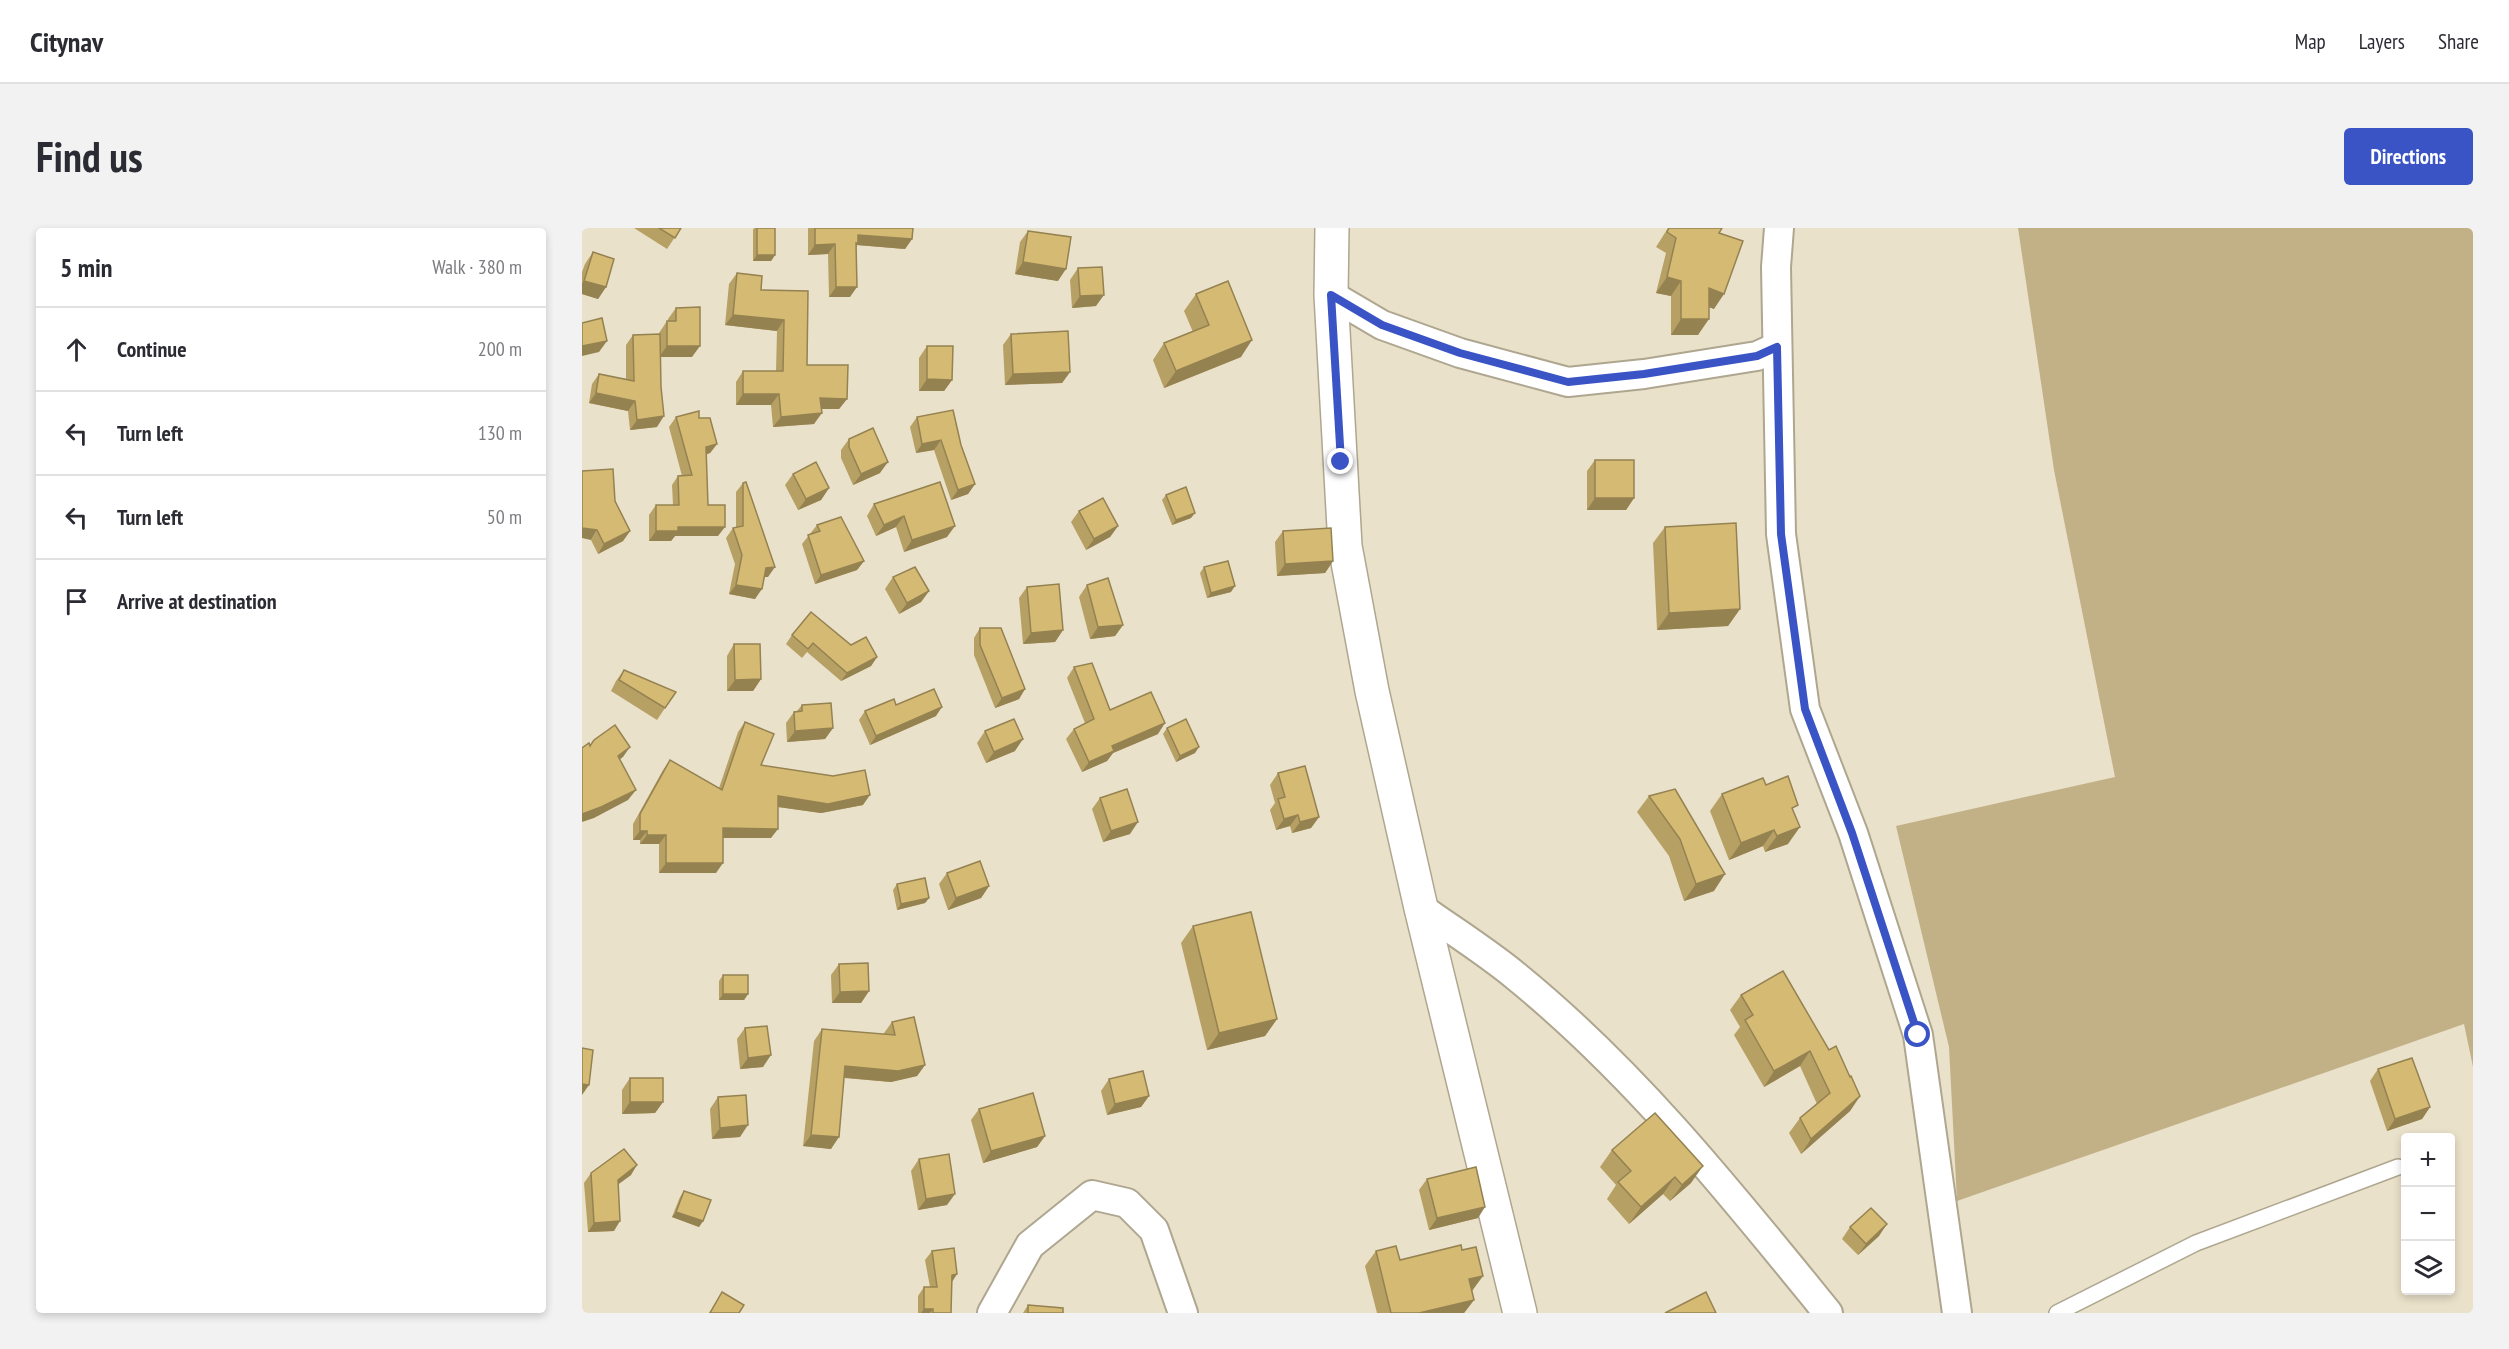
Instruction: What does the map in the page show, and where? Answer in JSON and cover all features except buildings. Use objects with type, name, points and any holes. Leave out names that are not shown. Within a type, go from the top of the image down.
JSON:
[{"type":"street","points":[[1332,228],[1331,295],[1345,546],[1372,691],[1520,1313]]},
{"type":"street","points":[[1779,228],[1776,267],[1781,534],[1805,709],[1852,833],[1918,1035],[1956,1313]]},
{"type":"street","points":[[1331,295],[1382,325],[1460,353],[1568,382],[1644,374],[1757,356],[1777,347]]},
{"type":"street","points":[[1422,908],[1517,977],[1605,1057],[1719,1179],[1828,1313]]},
{"type":"street","points":[[992,1313],[1030,1245],[1092,1195],[1127,1203],[1154,1230],[1184,1313]]},
{"type":"lane","points":[[2057,1313],[2196,1243],[2398,1167]]},
{"type":"shaded area","points":[[2018,228],[2473,228],[2473,1067],[2464,1024],[1957,1201],[1949,1047],[1896,826],[2115,777],[2054,470]]},
{"type":"route","points":[[1341,462],[1331,295],[1382,325],[1460,353],[1568,382],[1644,374],[1757,356],[1777,347],[1781,534],[1805,709],[1852,833],[1918,1035]]}]
